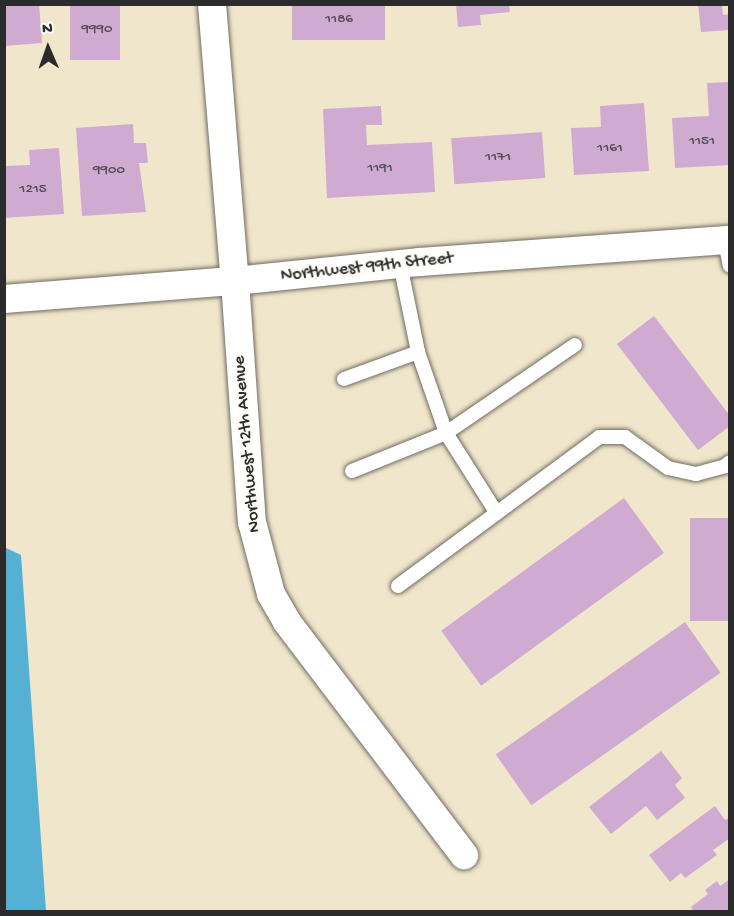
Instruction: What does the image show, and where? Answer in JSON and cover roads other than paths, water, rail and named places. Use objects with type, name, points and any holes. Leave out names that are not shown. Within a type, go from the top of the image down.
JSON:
[{"type":"street","name":"Northwest 12th Avenue","points":[[212,4],[236,281],[252,522],[271,594],[287,622],[464,855]]},
{"type":"street","name":"Northwest 99th Street","points":[[4,299],[236,281],[400,264],[728,249]]},
{"type":"lane","points":[[400,264],[418,352],[446,433],[496,512]]},
{"type":"lane","points":[[352,471],[446,433],[574,345]]},
{"type":"lane","points":[[344,379],[418,352]]},
{"type":"lane","points":[[398,586],[599,437],[625,437],[668,468],[696,474],[725,466],[729,462]]},
{"type":"water","points":[[4,547],[21,555],[46,911],[5,911]]}]
